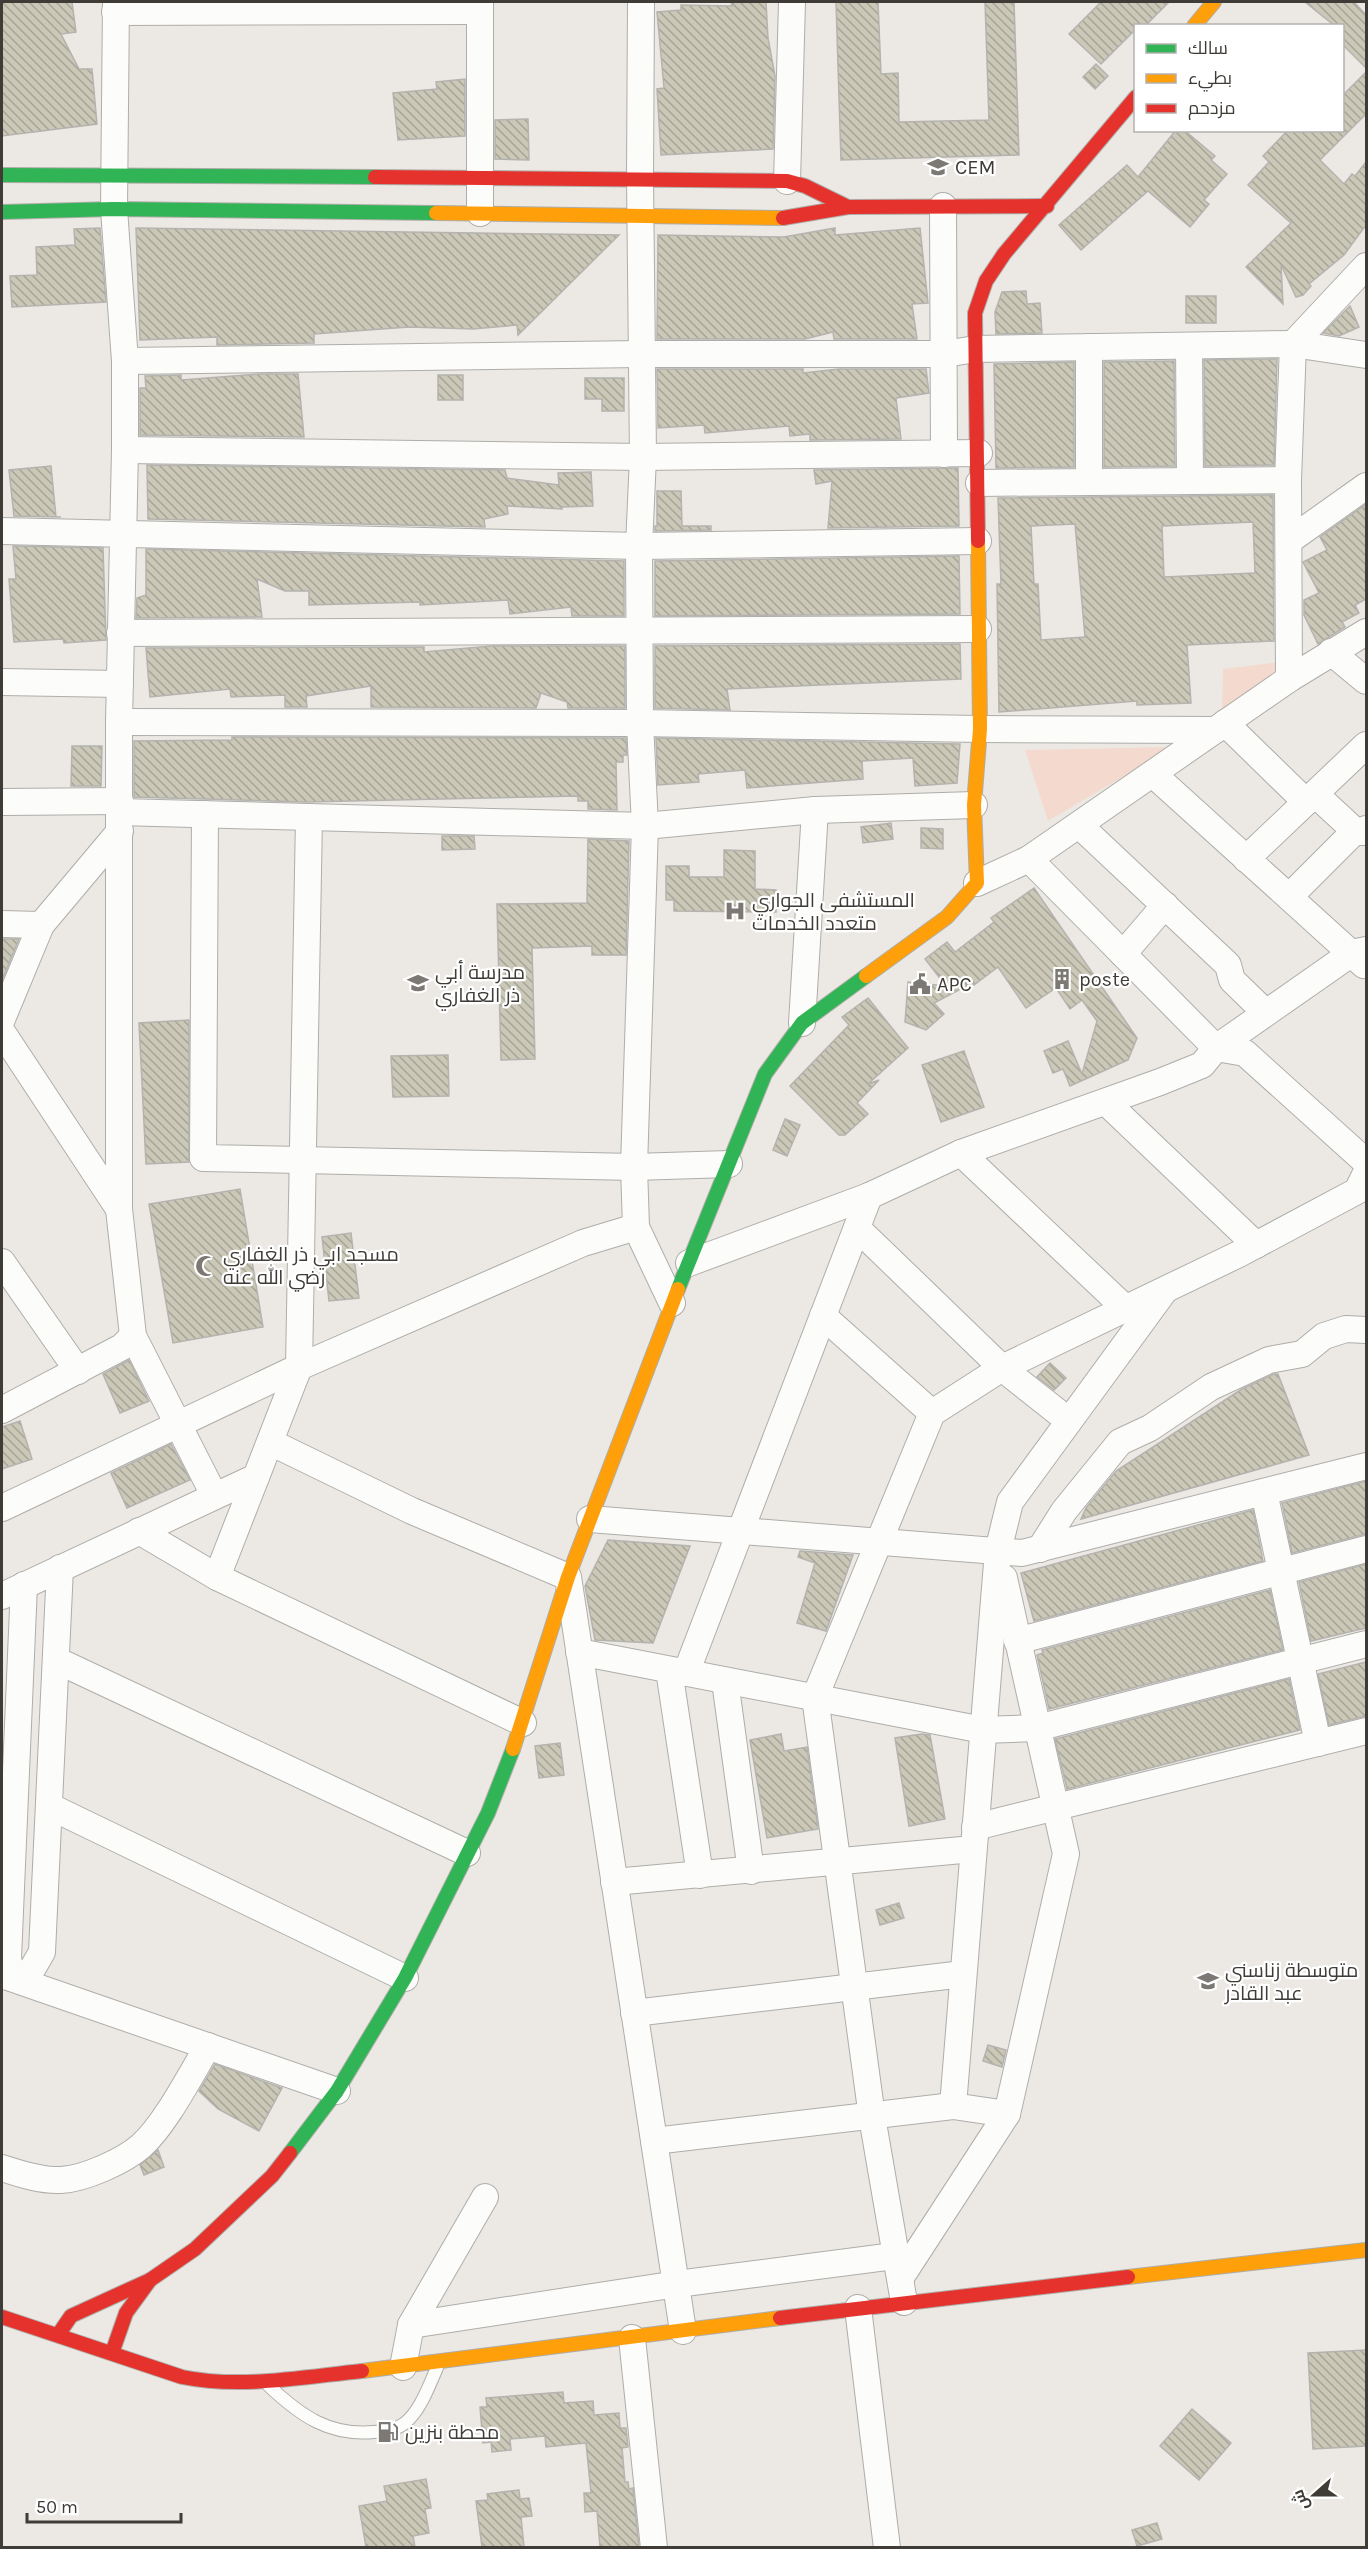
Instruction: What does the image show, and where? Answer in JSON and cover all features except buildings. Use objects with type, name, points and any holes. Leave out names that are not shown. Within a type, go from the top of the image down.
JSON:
[{"type":"main road","points":[[1196,24],[1214,2]]},
{"type":"main road","points":[[58,2335],[72,2316],[81,2310],[150,2280],[195,2249],[272,2176],[338,2091],[405,1978],[488,1813],[523,1723],[568,1577],[672,1303],[765,1074],[802,1023],[947,917],[977,883],[974,805],[980,729],[979,453],[975,313],[986,278],[996,262],[1047,206],[1134,99]]},
{"type":"main road","points":[[2,175],[640,178],[787,181],[806,186],[848,207]]},
{"type":"main road","points":[[2,212],[114,209],[784,218],[848,207],[1047,206]]},
{"type":"main road","points":[[2,2317],[173,2374],[207,2382],[264,2381],[403,2367],[858,2308],[900,2279],[1320,2256],[1366,2250]]},
{"type":"main road","points":[[112,2353],[126,2313],[150,2280]]},
{"type":"street","points":[[641,2],[640,215],[643,457],[639,546],[640,723],[645,826],[634,1167],[636,1227],[672,1303]]},
{"type":"street","points":[[787,181],[792,2]]},
{"type":"street","points":[[214,1495],[133,1336],[119,1209],[119,722],[124,534],[125,362],[114,209],[115,7],[480,6],[480,213]]},
{"type":"street","points":[[943,206],[944,454]]},
{"type":"street","points":[[1289,680],[1288,480],[1293,344],[1366,266]]},
{"type":"street","points":[[125,362],[642,354],[945,354],[975,348],[1293,344],[1366,354]]},
{"type":"street","points":[[1189,345],[1190,481]]},
{"type":"street","points":[[1089,347],[1089,482]]},
{"type":"street","points":[[125,450],[643,457],[979,453]]},
{"type":"street","points":[[978,483],[1288,480]]},
{"type":"street","points":[[1290,540],[1366,486]]},
{"type":"street","points":[[2,531],[639,546],[978,541]]},
{"type":"street","points":[[120,633],[978,629]]},
{"type":"street","points":[[977,883],[1029,860],[1289,680],[1366,632]]},
{"type":"street","points":[[1331,652],[1366,681]]},
{"type":"street","points":[[2,682],[120,684]]},
{"type":"street","points":[[119,722],[640,723],[980,729],[1220,727],[1311,798],[1361,830],[1289,897]]},
{"type":"street","points":[[1246,859],[1366,745]]},
{"type":"street","points":[[689,1263],[869,1196],[961,1153],[1107,1102],[1202,1065],[1216,1048],[1266,1013],[1362,957],[1289,897],[1154,775]]},
{"type":"street","points":[[2,802],[120,815],[205,814],[645,826],[815,810],[974,805]]},
{"type":"street","points":[[802,1023],[815,810]]},
{"type":"street","points":[[205,814],[203,1158],[634,1167],[729,1164]]},
{"type":"street","points":[[2,1019],[41,925],[120,815]]},
{"type":"street","points":[[217,1577],[299,1367],[305,1160],[309,817]]},
{"type":"street","points":[[1079,825],[1228,965],[1232,980],[1266,1013]]},
{"type":"street","points":[[1029,860],[1216,1048],[1245,1053],[1366,1162]]},
{"type":"street","points":[[1123,954],[1164,905]]},
{"type":"street","points":[[2,924],[41,925]]},
{"type":"street","points":[[2,1032],[119,1209]]},
{"type":"street","points":[[1107,1102],[1256,1245]]},
{"type":"street","points":[[961,1153],[1125,1308]]},
{"type":"street","points":[[900,2279],[872,2117],[815,1697],[932,1413],[1002,1368],[1256,1245],[1357,1191],[1366,1173]]},
{"type":"street","points":[[700,1875],[677,1672],[739,1530],[869,1196]]},
{"type":"street","points":[[2,1508],[299,1367],[583,1243],[636,1227]]},
{"type":"street","points":[[857,1228],[1002,1368],[1069,1421]]},
{"type":"street","points":[[2,1262],[78,1371]]},
{"type":"street","points":[[953,2106],[998,1551],[1010,1502],[1166,1289]]},
{"type":"street","points":[[822,1316],[932,1413]]},
{"type":"street","points":[[1040,1549],[1064,1511],[1120,1442],[1150,1428],[1211,1387],[1269,1360],[1302,1354],[1324,1336],[1346,1329],[1366,1330]]},
{"type":"street","points":[[2,1410],[122,1347],[133,1336]]},
{"type":"street","points":[[270,1442],[412,1511],[568,1577],[683,2331]]},
{"type":"street","points":[[590,1519],[1022,1553],[1366,1466]]},
{"type":"street","points":[[2,1596],[256,1477]]},
{"type":"street","points":[[1264,1492],[1318,1743]]},
{"type":"street","points":[[139,1530],[217,1577],[523,1723]]},
{"type":"street","points":[[1017,1641],[1366,1549]]},
{"type":"street","points":[[900,2279],[1007,2114],[1065,1854],[998,1551]]},
{"type":"street","points":[[7,1977],[31,1971],[42,1952],[60,1569]]},
{"type":"street","points":[[7,1977],[8,1825],[24,1585]]},
{"type":"street","points":[[579,1652],[983,1731],[1037,1728],[1366,1644]]},
{"type":"street","points":[[56,1660],[468,1853]]},
{"type":"street","points":[[725,1681],[751,1871]]},
{"type":"street","points":[[614,1882],[838,1864],[974,1838],[1054,1807],[1366,1731]]},
{"type":"street","points":[[8,1825],[49,1817],[405,1978]]},
{"type":"street","points":[[634,2013],[854,1985],[963,1974]]},
{"type":"street","points":[[7,1977],[338,2091]]},
{"type":"street","points":[[2,2168],[24,2175],[61,2180],[121,2160],[142,2145],[153,2132],[208,2046]]},
{"type":"street","points":[[654,2141],[953,2106],[1007,2114]]},
{"type":"street","points":[[403,2367],[411,2325],[485,2197]]},
{"type":"street","points":[[1320,2256],[1366,2237]]},
{"type":"street","points":[[411,2325],[677,2284],[900,2279]]},
{"type":"street","points":[[858,2308],[887,2547]]},
{"type":"street","points":[[632,2338],[654,2547]]},
{"type":"lane","points":[[264,2381],[288,2404],[328,2428],[349,2434],[387,2431],[397,2428],[413,2413],[440,2362]]},
{"type":"shaded area","points":[[1281,662],[1283,677],[1222,715],[1223,669]]},
{"type":"shaded area","points":[[1173,747],[1048,821],[1025,750]]},
{"type":"traffic: fast","points":[[2,175],[375,177]]},
{"type":"traffic: fast","points":[[2,212],[114,209],[436,213]]},
{"type":"traffic: fast","points":[[678,1289],[765,1074],[802,1023],[866,976]]},
{"type":"traffic: fast","points":[[290,2153],[337,2091],[405,1978],[488,1813],[513,1749]]},
{"type":"traffic: slow","points":[[1196,24],[1214,2]]},
{"type":"traffic: slow","points":[[436,213],[783,218]]},
{"type":"traffic: slow","points":[[866,976],[947,917],[977,883],[974,805],[980,729],[978,541]]},
{"type":"traffic: slow","points":[[513,1749],[568,1577],[678,1289]]},
{"type":"traffic: slow","points":[[1128,2277],[1366,2250]]},
{"type":"traffic: slow","points":[[362,2371],[780,2318]]},
{"type":"traffic: jam","points":[[978,541],[975,313],[986,281],[1004,254],[1134,99]]},
{"type":"traffic: jam","points":[[375,177],[787,181],[805,186],[848,207]]},
{"type":"traffic: jam","points":[[783,218],[848,207],[1047,206]]},
{"type":"traffic: jam","points":[[58,2335],[71,2316],[150,2280],[195,2249],[272,2176],[290,2153]]},
{"type":"traffic: jam","points":[[780,2318],[1128,2277]]},
{"type":"traffic: jam","points":[[112,2353],[126,2313],[150,2280]]},
{"type":"traffic: jam","points":[[2,2317],[182,2377],[249,2382],[362,2371]]},
{"type":"place","name":"CEM","points":[[938,167]]},
{"type":"place","name":"المستشفى الجواري متعدد الخدمات","points":[[735,911]]},
{"type":"place","name":"poste","points":[[1062,979]]},
{"type":"place","name":"مدرسة أبي ذر الغفاري","points":[[418,983]]},
{"type":"place","name":"APC","points":[[920,984]]},
{"type":"place","name":"مسجد ابي ذر الغفاري رضي الله عنه","points":[[206,1266]]},
{"type":"place","name":"متوسطة زناسني عبد القادر","points":[[1208,1981]]},
{"type":"place","name":"محطة بنزين","points":[[388,2432]]}]
